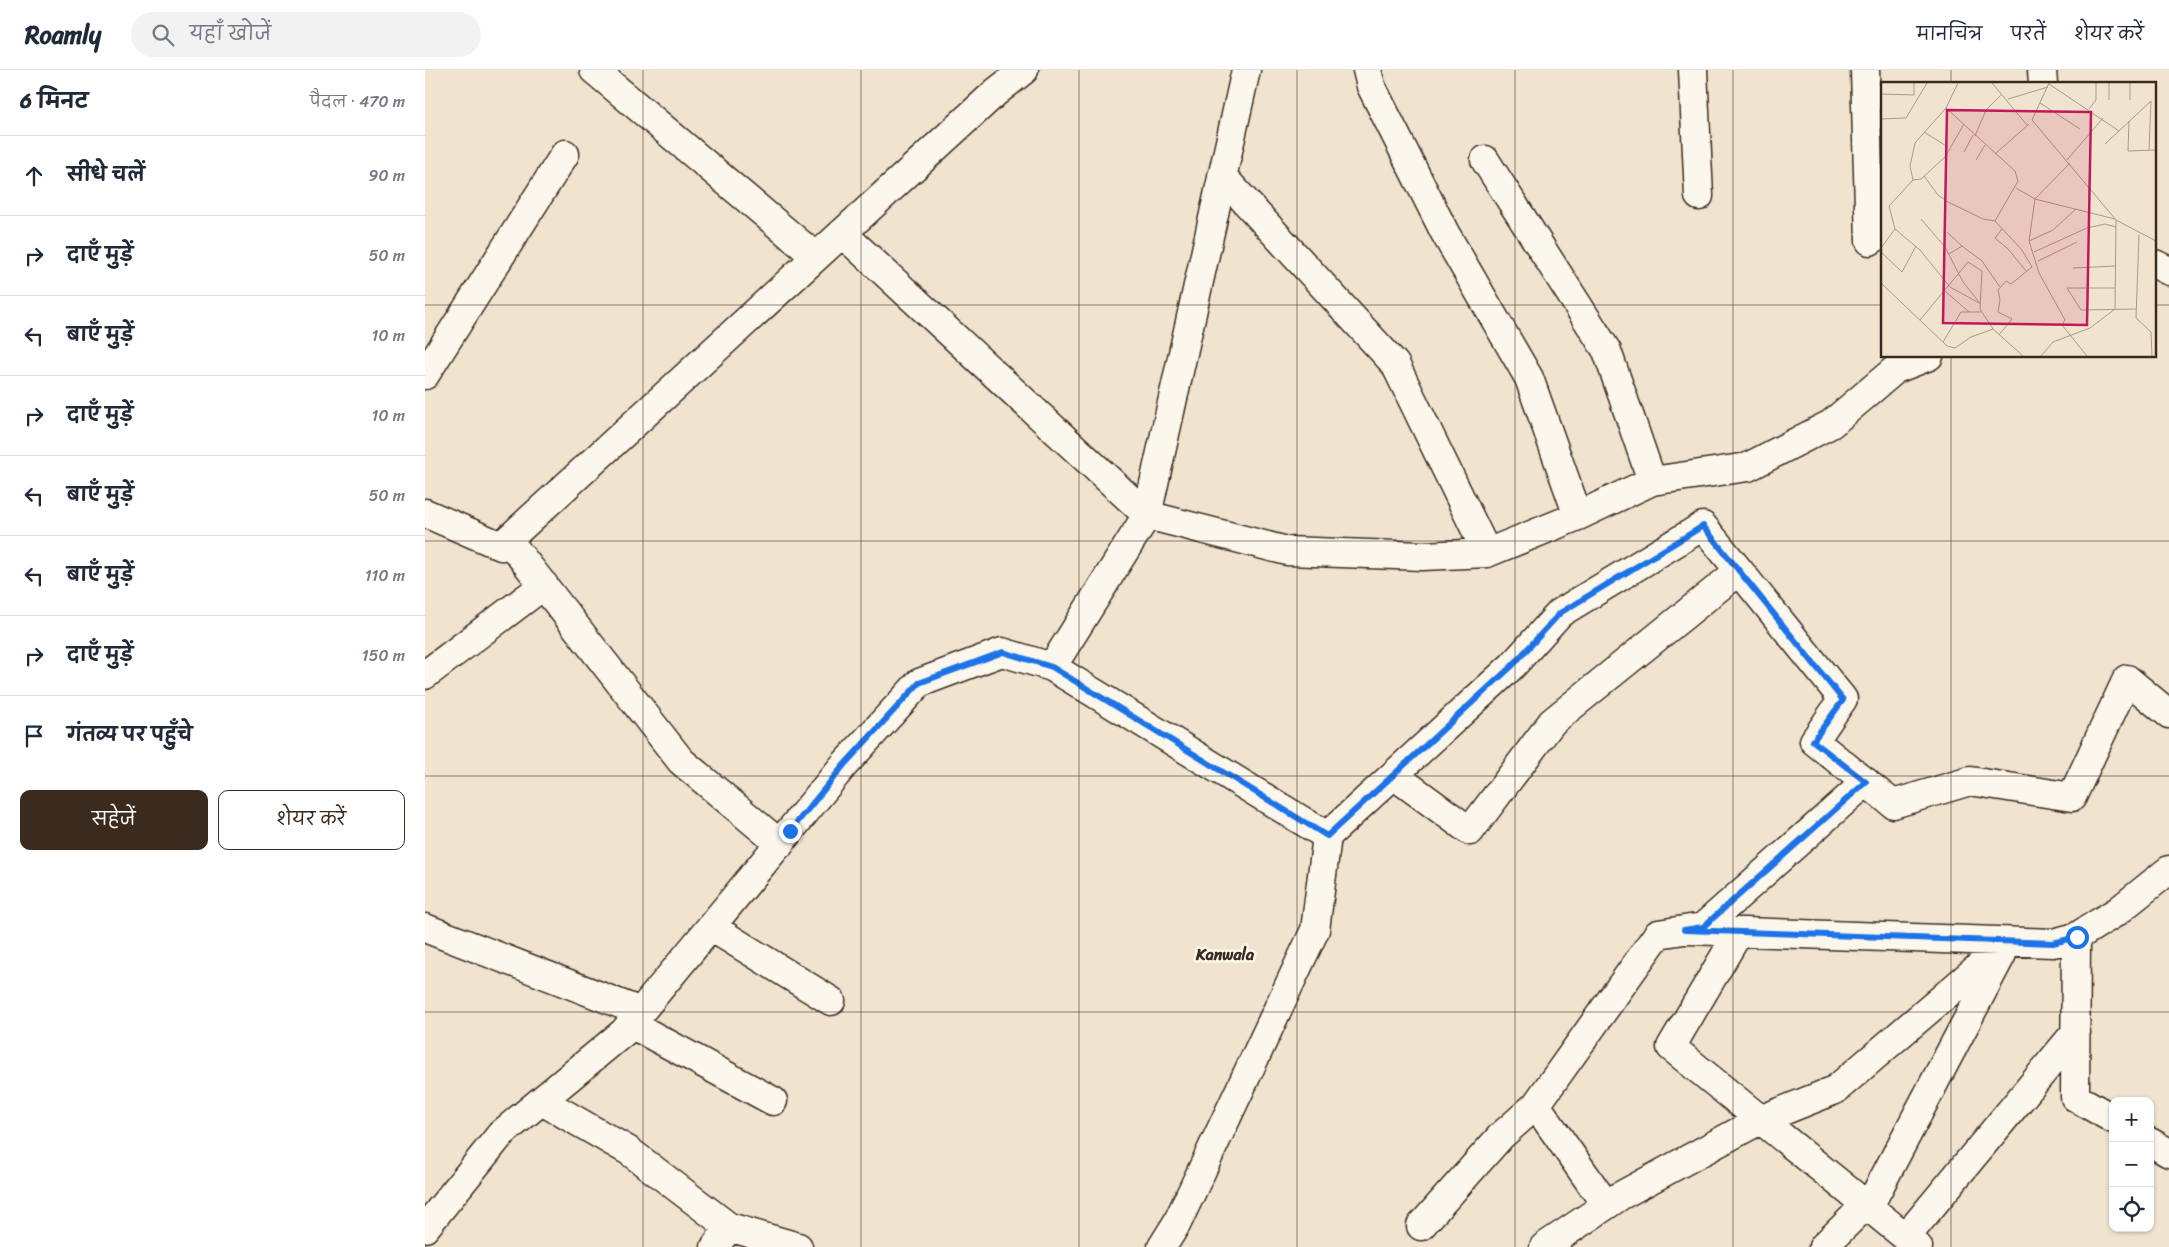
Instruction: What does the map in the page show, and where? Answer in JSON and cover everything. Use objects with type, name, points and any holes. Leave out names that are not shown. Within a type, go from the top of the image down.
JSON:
[{"type":"street","points":[[594,70],[816,257]]},
{"type":"street","points":[[425,512],[501,546],[989,98],[1023,70]]},
{"type":"street","points":[[1052,667],[1147,516],[1246,70]]},
{"type":"street","points":[[1367,70],[1371,86],[1445,233],[1529,378],[1578,516]]},
{"type":"street","points":[[1693,70],[1699,196]]},
{"type":"street","points":[[1865,70],[1869,241],[1881,233]]},
{"type":"street","points":[[425,375],[565,154]]},
{"type":"street","points":[[1485,160],[1607,351],[1652,481]]},
{"type":"street","points":[[1222,176],[1395,364],[1487,553]]},
{"type":"street","points":[[842,233],[1147,516],[1287,551],[1423,556],[1487,553],[1578,516],[1652,481],[1749,466],[1831,424],[1896,369],[1924,358]]},
{"type":"street","points":[[2157,265],[2169,271]]},
{"type":"street","points":[[1162,1247],[1177,1223],[1315,930],[1327,836],[1395,776],[1513,665],[1560,613],[1703,526],[1843,700],[1813,741],[1893,804],[1970,781],[2071,798],[2127,679],[2169,714]]},
{"type":"street","points":[[508,540],[681,761],[780,844]]},
{"type":"street","points":[[1395,776],[1470,831],[1552,722],[1739,571]]},
{"type":"street","points":[[425,675],[543,585]]},
{"type":"street","points":[[425,1228],[501,1134],[624,1032],[844,765],[919,683],[1003,652],[1052,667],[1327,836]]},
{"type":"street","points":[[1421,1226],[1501,1136],[1536,1105],[1659,934],[1703,927],[1866,782]]},
{"type":"street","points":[[1684,930],[2053,943],[2077,937],[2118,911],[2169,870]]},
{"type":"street","points":[[711,927],[831,1001]]},
{"type":"street","points":[[425,928],[636,1018],[773,1100]]},
{"type":"street","points":[[1739,932],[1671,1047],[1912,1242],[2076,1032]]},
{"type":"street","points":[[2077,937],[2075,1097],[2109,1117]]},
{"type":"street","points":[[1544,1247],[1606,1205],[1760,1120],[1835,1090],[2008,942],[1874,1197],[1823,1247]]},
{"type":"street","points":[[542,1101],[629,1151],[722,1237],[798,1247]]},
{"type":"street","points":[[1536,1105],[1606,1205]]},
{"type":"street","points":[[2154,1144],[2169,1153]]},
{"type":"district","name":"Kanwala","points":[[1225,954]]},
{"type":"route","points":[[790,831],[844,765],[919,683],[1003,652],[1052,667],[1327,836],[1395,776],[1513,665],[1560,613],[1703,526],[1843,700],[1813,741],[1866,782],[1703,927],[1684,930],[2053,943],[2077,937]]}]
